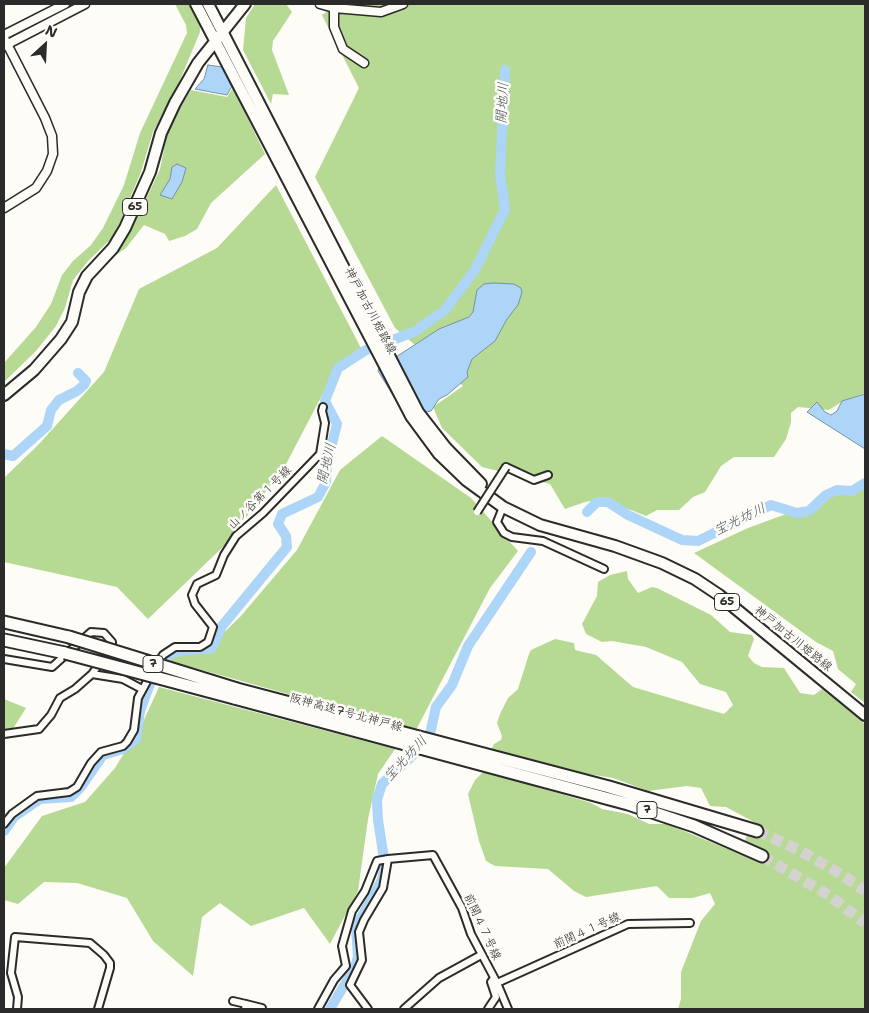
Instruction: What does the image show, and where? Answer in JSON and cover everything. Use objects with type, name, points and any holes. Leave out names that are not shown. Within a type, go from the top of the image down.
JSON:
[{"type":"highway","points":[[4,616],[32,628]]},
{"type":"highway","name":"阪神高速7号北神戸線","points":[[4,622],[69,637],[236,693]]},
{"type":"highway","points":[[4,640],[64,655]]},
{"type":"highway","points":[[4,647],[64,655]]},
{"type":"highway","name":"阪神高速7号北神戸線","points":[[64,655],[236,693],[529,772],[686,823],[762,856]]},
{"type":"highway","name":"阪神高速7号北神戸線","points":[[529,772],[609,787],[757,831]]},
{"type":"main road","name":"神戸加古川姫路線","points":[[196,4],[368,326]]},
{"type":"main road","name":"神戸加古川姫路線","points":[[208,4],[411,416],[424,426],[479,482],[508,503],[565,531]]},
{"type":"main road","name":"65","points":[[4,395],[34,370],[61,339],[72,322],[79,292],[87,276],[113,248],[125,228],[150,172],[161,133],[175,103],[198,64],[245,4]]},
{"type":"main road","name":"神戸加古川姫路線","points":[[424,426],[439,454],[466,480],[503,507],[540,525],[565,531],[662,563],[695,579],[718,595],[865,715]]},
{"type":"street","points":[[5,41],[65,4]]},
{"type":"street","points":[[5,41],[85,4]]},
{"type":"street","points":[[320,4],[334,8],[381,12],[403,4]]},
{"type":"street","points":[[334,8],[334,27],[343,48],[364,63]]},
{"type":"street","points":[[4,208],[36,188],[47,171],[53,154],[52,136],[45,118],[5,41]]},
{"type":"street","name":"山ノ谷第１号線","points":[[142,689],[163,655],[175,647],[200,647],[208,642],[213,627],[200,612],[192,595],[197,584],[216,575],[224,555],[236,536],[264,513],[320,454],[325,423],[323,407]]},
{"type":"street","points":[[477,512],[506,467],[534,480],[548,475]]},
{"type":"street","points":[[503,507],[497,522],[504,533],[512,537],[543,541],[604,569]]},
{"type":"street","points":[[4,659],[52,667],[91,632],[104,633],[112,642],[112,647],[92,674],[75,689],[60,698],[51,716],[39,729],[4,734]]},
{"type":"street","points":[[4,824],[12,814],[37,796],[69,792],[76,787],[91,763],[101,752],[122,746],[127,742],[134,730],[135,712],[142,689],[123,680],[92,674]]},
{"type":"street","name":"前開４７号線","points":[[368,1009],[350,985],[362,960],[359,932],[383,888],[388,859],[433,855],[462,908],[471,934],[496,980],[508,1009]]},
{"type":"street","points":[[318,1009],[334,980],[346,966],[342,946],[345,930],[352,911],[365,891],[377,861],[388,859]]},
{"type":"street","name":"前開４１号線","points":[[496,980],[628,924],[690,923]]},
{"type":"street","points":[[17,1009],[18,997],[11,973],[15,938],[90,943],[110,962],[98,1009]]},
{"type":"street","points":[[404,1009],[439,978],[481,955]]},
{"type":"street","points":[[488,1009],[496,997],[491,982],[496,980]]},
{"type":"street","points":[[233,1001],[246,1007],[262,1008]]},
{"type":"green space","points":[[175,4],[191,4],[201,22],[200,32],[180,80],[153,132],[141,172],[114,236],[89,260],[73,280],[65,308],[56,326],[36,351],[4,382],[4,363],[36,327],[51,304],[62,275],[73,261],[91,245],[103,228],[124,185],[140,133],[187,33],[186,25]]},
{"type":"green space","points":[[255,4],[286,4],[292,12],[273,41],[272,50],[289,95],[273,94],[271,104],[243,50],[246,18]]},
{"type":"green space","points":[[339,4],[865,4],[865,393],[840,403],[829,410],[798,407],[791,413],[791,422],[786,439],[774,457],[734,457],[721,466],[705,492],[693,497],[679,510],[657,510],[646,516],[603,499],[585,502],[565,509],[550,484],[482,467],[442,428],[433,407],[463,386],[395,328],[315,177],[359,88],[322,15]]},
{"type":"green space","points":[[233,88],[265,154],[211,203],[197,229],[185,236],[169,241],[165,234],[144,225],[126,248],[109,260],[121,246],[142,208],[160,169],[167,135],[179,109],[191,90],[227,97]]},
{"type":"green space","points":[[276,185],[361,348],[330,380],[285,466],[226,544],[148,619],[117,587],[4,562],[4,478],[39,444],[104,372],[139,289],[217,248]]},
{"type":"green space","points":[[382,436],[471,498],[518,551],[490,588],[416,730],[170,661],[173,655],[208,648],[240,617],[297,550],[340,470]]},
{"type":"green space","points":[[865,482],[865,703],[851,692],[856,684],[838,669],[833,651],[816,642],[694,553],[748,528],[786,514],[815,508],[837,493]]},
{"type":"green space","points":[[627,571],[628,579],[638,593],[652,587],[657,588],[711,615],[730,632],[752,635],[754,639],[748,656],[754,663],[762,667],[784,668],[800,693],[814,695],[822,689],[865,724],[865,1009],[678,1009],[681,999],[681,972],[701,921],[715,904],[710,893],[693,898],[669,898],[657,886],[586,897],[574,891],[548,869],[495,866],[486,861],[479,841],[468,794],[475,780],[484,771],[591,803],[602,809],[628,814],[649,824],[667,824],[759,862],[764,852],[745,842],[747,833],[762,838],[765,828],[726,807],[710,806],[701,788],[687,786],[648,791],[613,778],[576,772],[491,750],[494,744],[501,740],[502,736],[497,723],[500,714],[508,698],[518,689],[531,650],[555,639],[574,643],[575,650],[596,655],[633,687],[724,714],[733,705],[726,692],[700,684],[682,662],[646,647],[612,641],[602,642],[586,634],[582,624],[597,596],[598,582],[610,575]]},
{"type":"green space","points":[[159,687],[395,749],[378,774],[368,819],[358,891],[330,944],[304,908],[251,926],[220,903],[202,917],[193,976],[153,941],[127,898],[77,883],[44,882],[18,904],[4,900],[4,868],[42,816],[85,802],[115,768],[143,722]]},
{"type":"green space","points":[[4,699],[26,708],[11,732],[4,736]]},
{"type":"water","points":[[208,65],[222,67],[232,86],[227,95],[195,89],[204,79]]},
{"type":"water","points":[[177,164],[186,168],[182,182],[172,199],[160,195],[170,179],[172,167]]},
{"type":"water","points":[[484,284],[514,284],[521,288],[522,292],[518,305],[507,319],[495,341],[472,359],[467,372],[468,377],[447,395],[439,399],[431,411],[426,412],[424,416],[406,413],[402,410],[378,371],[379,368],[439,329],[469,317],[473,312],[477,290]]},
{"type":"water","points":[[865,394],[865,449],[807,412],[817,402],[825,412],[831,415],[837,411],[842,401]]},
{"type":"waterway","name":"開地川","points":[[4,831],[14,817],[40,799],[71,797],[81,787],[103,755],[123,749],[136,739],[140,711],[150,684],[166,656],[179,651],[212,648],[222,626],[287,547],[286,536],[278,524],[282,514],[318,497],[326,482],[327,464],[337,424],[325,401],[338,368],[366,350],[414,332],[445,310],[475,270],[505,209],[500,175],[505,70]]},
{"type":"waterway","points":[[4,454],[13,456],[47,426],[51,410],[59,400],[77,391],[84,385],[86,381],[78,373]]},
{"type":"waterway","name":"宝光坊川","points":[[587,512],[597,502],[608,502],[628,515],[682,540],[698,541],[771,505],[797,513],[809,511],[826,495],[837,490],[852,491],[865,483]]},
{"type":"waterway","name":"宝光坊川","points":[[330,1009],[355,967],[358,957],[356,927],[382,880],[385,865],[377,800],[382,784],[415,753],[430,734],[436,707],[452,685],[468,646],[531,552]]},
{"type":"tunnel","points":[[757,831],[799,850],[844,876],[865,891]]},
{"type":"tunnel","points":[[762,856],[830,896],[865,923]]}]
